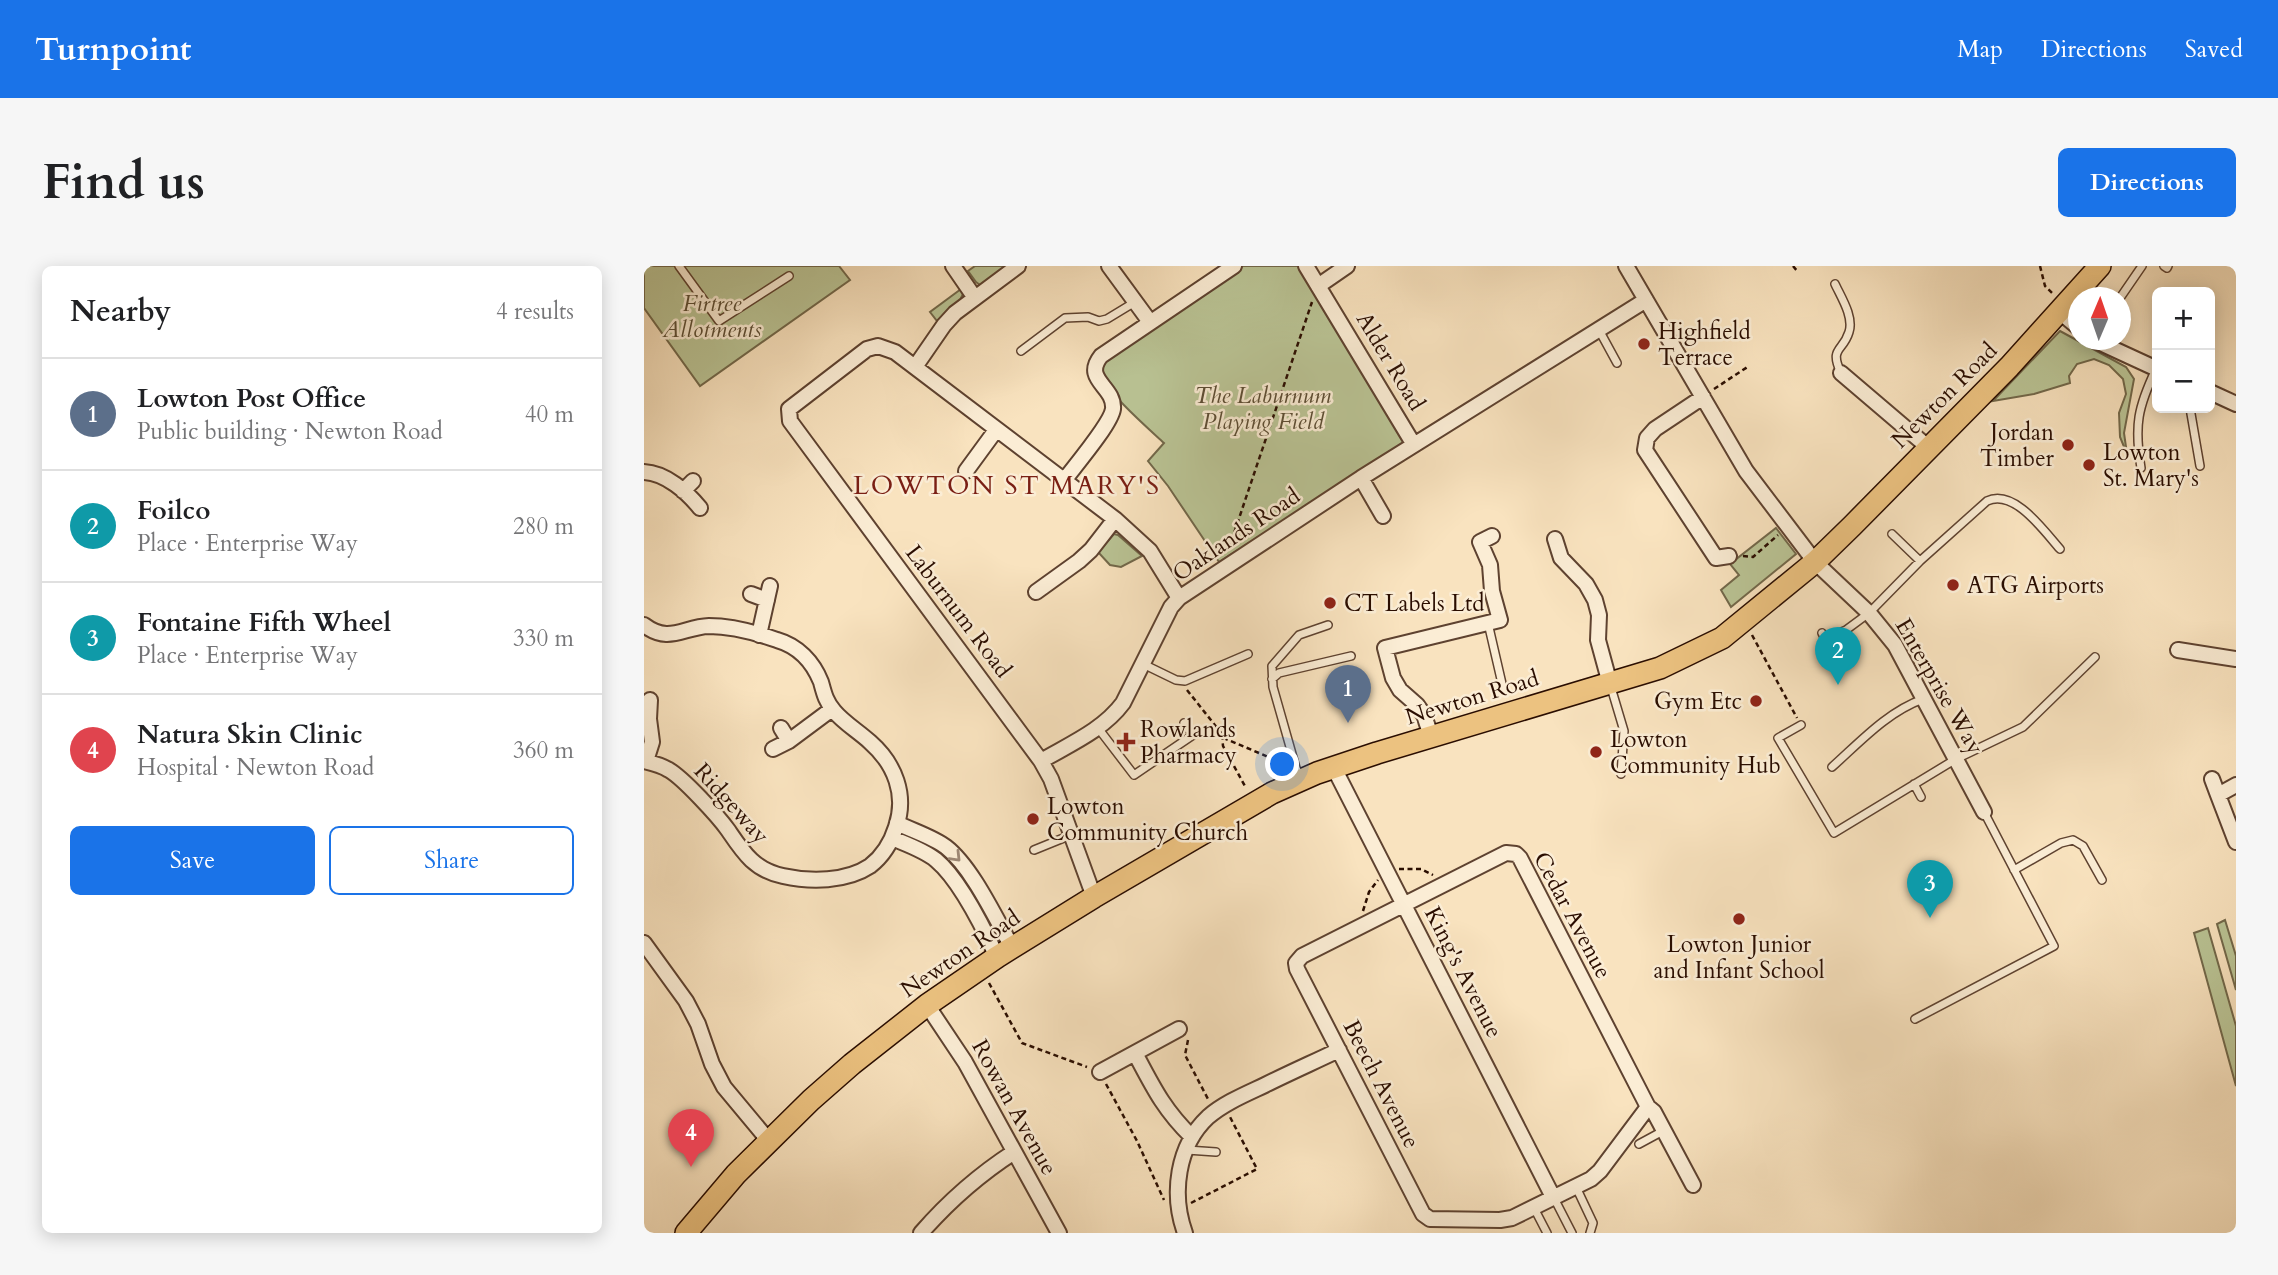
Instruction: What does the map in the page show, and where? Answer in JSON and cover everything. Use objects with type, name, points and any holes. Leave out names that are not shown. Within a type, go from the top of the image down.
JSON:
[{"type":"main road","name":"Newton Road","points":[[685,1233],[736,1174],[811,1100],[852,1064],[928,1005],[1094,897],[1299,774],[1334,768],[1431,736],[1660,668],[1722,638],[1815,562],[1929,448],[2057,304],[2100,266]]},
{"type":"street","points":[[953,266],[975,298]]},
{"type":"street","points":[[1018,266],[955,313],[915,367],[1115,519],[1150,551],[1179,598]]},
{"type":"street","points":[[1109,266],[1150,322]]},
{"type":"street","points":[[1063,482],[1111,417],[1112,398],[1097,377],[1096,363],[1101,356],[1234,266]]},
{"type":"street","name":"Alder Road","points":[[1306,266],[1415,444]]},
{"type":"street","points":[[1318,286],[1347,266]]},
{"type":"street","name":"Enterprise Way","points":[[1626,266],[1746,471],[1815,562],[1869,613],[1895,645],[1984,812]]},
{"type":"street","name":"Oaklands Road","points":[[1041,761],[1109,720],[1123,703],[1171,607],[1179,598],[1361,478],[1646,300]]},
{"type":"street","points":[[2057,304],[2068,316]]},
{"type":"street","name":"Laburnum Road","points":[[915,367],[895,352],[878,346],[867,349],[789,409],[790,421],[1041,761],[1051,779],[1094,897]]},
{"type":"street","points":[[2116,350],[2152,366]]},
{"type":"street","points":[[1841,373],[1929,448]]},
{"type":"street","points":[[2215,394],[2236,404]]},
{"type":"street","points":[[1703,397],[1655,429],[1647,438],[1645,450],[1718,559]]},
{"type":"street","points":[[966,471],[996,429]]},
{"type":"street","points":[[644,472],[688,486],[701,508]]},
{"type":"street","points":[[1361,478],[1383,516]]},
{"type":"street","points":[[1036,592],[1091,550],[1115,519]]},
{"type":"street","points":[[1431,736],[1424,715],[1400,690],[1393,678],[1385,648],[1500,620],[1492,591],[1490,565],[1480,542],[1492,536]]},
{"type":"street","points":[[1555,539],[1561,558],[1586,584],[1595,600],[1600,615],[1598,640],[1610,684]]},
{"type":"street","points":[[751,594],[769,593],[759,635]]},
{"type":"street","points":[[644,625],[653,632],[664,635],[709,626],[778,640],[800,652],[816,672],[832,709],[871,743],[890,766],[900,797],[892,838],[934,858],[944,867],[983,927],[997,958]]},
{"type":"street","points":[[2178,650],[2236,659]]},
{"type":"street","name":"Ridgeway","points":[[650,700],[647,718],[652,742],[645,761],[659,765],[679,777],[727,829],[743,853],[766,871],[779,876],[804,879],[841,878],[855,874],[878,860],[892,838]]},
{"type":"street","points":[[773,749],[785,735],[832,709]]},
{"type":"street","name":"King's Avenue","points":[[1334,768],[1553,1197]]},
{"type":"street","points":[[2212,779],[2236,842]]},
{"type":"street","points":[[2218,795],[2236,785]]},
{"type":"street","points":[[897,823],[945,846],[966,868],[997,958]]},
{"type":"street","name":"Cedar Avenue","points":[[1404,905],[1506,853],[1516,854],[1648,1107],[1654,1112],[1693,1185]]},
{"type":"street","name":"Beech Avenue","points":[[1404,905],[1302,956],[1296,964],[1297,969],[1423,1214],[1430,1219],[1479,1226],[1512,1218],[1553,1197]]},
{"type":"street","points":[[644,943],[686,1001],[724,1087],[769,1140]]},
{"type":"street","name":"Rowan Avenue","points":[[928,1005],[965,1062],[1059,1233]]},
{"type":"street","points":[[1100,1072],[1179,1029]]},
{"type":"street","points":[[1185,1233],[1177,1201],[1179,1178],[1189,1143],[1209,1117],[1234,1099],[1339,1050]]},
{"type":"street","points":[[1135,1053],[1158,1096],[1189,1143]]},
{"type":"street","points":[[1553,1197],[1591,1179],[1600,1171],[1648,1107]]},
{"type":"street","points":[[921,1233],[940,1211],[1014,1152]]},
{"type":"lane","points":[[679,266],[719,321],[789,275]]},
{"type":"lane","points":[[2128,287],[2142,266]]},
{"type":"lane","points":[[1835,284],[1845,304],[1849,322],[1849,332],[1837,350],[1835,361],[1841,373]]},
{"type":"lane","points":[[1021,351],[1065,318],[1087,317],[1100,321],[1135,302]]},
{"type":"lane","points":[[1598,330],[1617,363]]},
{"type":"lane","points":[[2141,468],[2137,423],[2143,396],[2152,378]]},
{"type":"lane","points":[[2191,413],[2200,466]]},
{"type":"lane","points":[[1822,633],[1825,639],[1869,613],[1920,561],[1994,498],[2007,498],[2035,519],[2060,549]]},
{"type":"lane","points":[[1892,534],[1920,561]]},
{"type":"lane","points":[[1488,623],[1503,688]]},
{"type":"lane","points":[[1299,774],[1271,680],[1272,666],[1298,635],[1328,625]]},
{"type":"lane","points":[[1142,664],[1185,681],[1248,654]]},
{"type":"lane","points":[[1271,680],[1279,673],[1351,656]]},
{"type":"lane","points":[[1801,725],[1778,738],[1834,833],[1956,759],[2023,727],[2095,657]]},
{"type":"lane","points":[[1610,684],[1625,732],[1621,774]]},
{"type":"lane","points":[[1832,767],[1888,717],[1923,699]]},
{"type":"lane","points":[[1098,727],[1134,775],[1193,736],[1184,723]]},
{"type":"lane","points":[[1914,784],[1921,797]]},
{"type":"lane","points":[[1915,1019],[2054,946],[1984,812]]},
{"type":"lane","points":[[1034,850],[1071,835]]},
{"type":"lane","points":[[2014,870],[2061,843],[2073,840],[2082,846],[2102,880]]},
{"type":"lane","points":[[1639,1144],[1664,1130]]},
{"type":"lane","points":[[1189,1143],[1216,1152]]},
{"type":"lane","points":[[1575,1186],[1594,1223],[1590,1233]]},
{"type":"lane","name":"King's Avenue","points":[[1553,1197],[1572,1233]]},
{"type":"lane","points":[[1533,1207],[1547,1233]]},
{"type":"path","points":[[1793,266],[1798,272]]},
{"type":"path","points":[[2040,266],[2045,286],[2057,304]]},
{"type":"path","points":[[1222,570],[1318,286]]},
{"type":"path","points":[[1703,397],[1749,366]]},
{"type":"path","points":[[1718,559],[1753,557],[1788,525]]},
{"type":"path","points":[[1744,620],[1801,725]]},
{"type":"path","points":[[1185,681],[1192,698],[1222,735],[1299,774]]},
{"type":"path","points":[[1222,735],[1223,746],[1254,803]]},
{"type":"path","points":[[997,958],[1022,1043],[1100,1072],[1137,1141],[1164,1200]]},
{"type":"path","points":[[1179,1029],[1187,1033],[1185,1055],[1257,1169],[1179,1209]]},
{"type":"green space","name":"Firtree Allotments","points":[[644,266],[839,266],[850,280],[700,386],[644,308]]},
{"type":"green space","points":[[975,266],[1004,268],[980,285],[968,271]]},
{"type":"green space","name":"The Laburnum Playing Field","points":[[1241,266],[1300,266],[1403,434],[1404,444],[1219,562],[1148,461],[1164,443],[1105,383],[1101,369],[1105,358]]},
{"type":"green space","points":[[961,289],[963,294],[960,300],[937,321],[930,312]]},
{"type":"green space","points":[[2060,331],[2068,335],[2068,350],[2095,350],[2126,367],[2134,379],[2124,433],[2127,454],[2120,437],[2119,413],[2126,394],[2123,379],[2109,365],[2094,359],[2077,364],[2069,376],[2070,383],[2034,394],[1993,401]]},
{"type":"green space","points":[[1776,528],[1796,554],[1731,607],[1721,590],[1739,575],[1730,564]]},
{"type":"green space","points":[[1114,534],[1142,556],[1121,567],[1110,565],[1098,552]]},
{"type":"green space","points":[[2225,920],[2236,956],[2236,990],[2217,924]]},
{"type":"green space","points":[[2208,928],[2236,1026],[2236,1086],[2194,933]]},
{"type":"place","name":"Highfield Terrace","points":[[1644,344]]},
{"type":"place","name":"Jordan Timber","points":[[2068,445]]},
{"type":"place","name":"Lowton St. Mary's","points":[[2089,465]]},
{"type":"place","name":"ATG Airports","points":[[1953,585]]},
{"type":"place","name":"CT Labels Ltd","points":[[1330,603]]},
{"type":"place","name":"Foilco","points":[[1838,685]]},
{"type":"place","name":"Gym Etc","points":[[1756,701]]},
{"type":"place","name":"Lowton Post Office","points":[[1348,723]]},
{"type":"place","name":"Rowlands Pharmacy","points":[[1126,742]]},
{"type":"place","name":"Lowton Community Hub","points":[[1596,752]]},
{"type":"place","name":"Lowton Community Church","points":[[1033,819]]},
{"type":"place","name":"Fontaine Fifth Wheel","points":[[1930,918]]},
{"type":"place","name":"Lowton Junior and Infant School","points":[[1739,919]]},
{"type":"place","name":"Natura Skin Clinic","points":[[691,1167]]},
{"type":"district","name":"LOWTON ST MARY'S","points":[[1007,485]]}]
